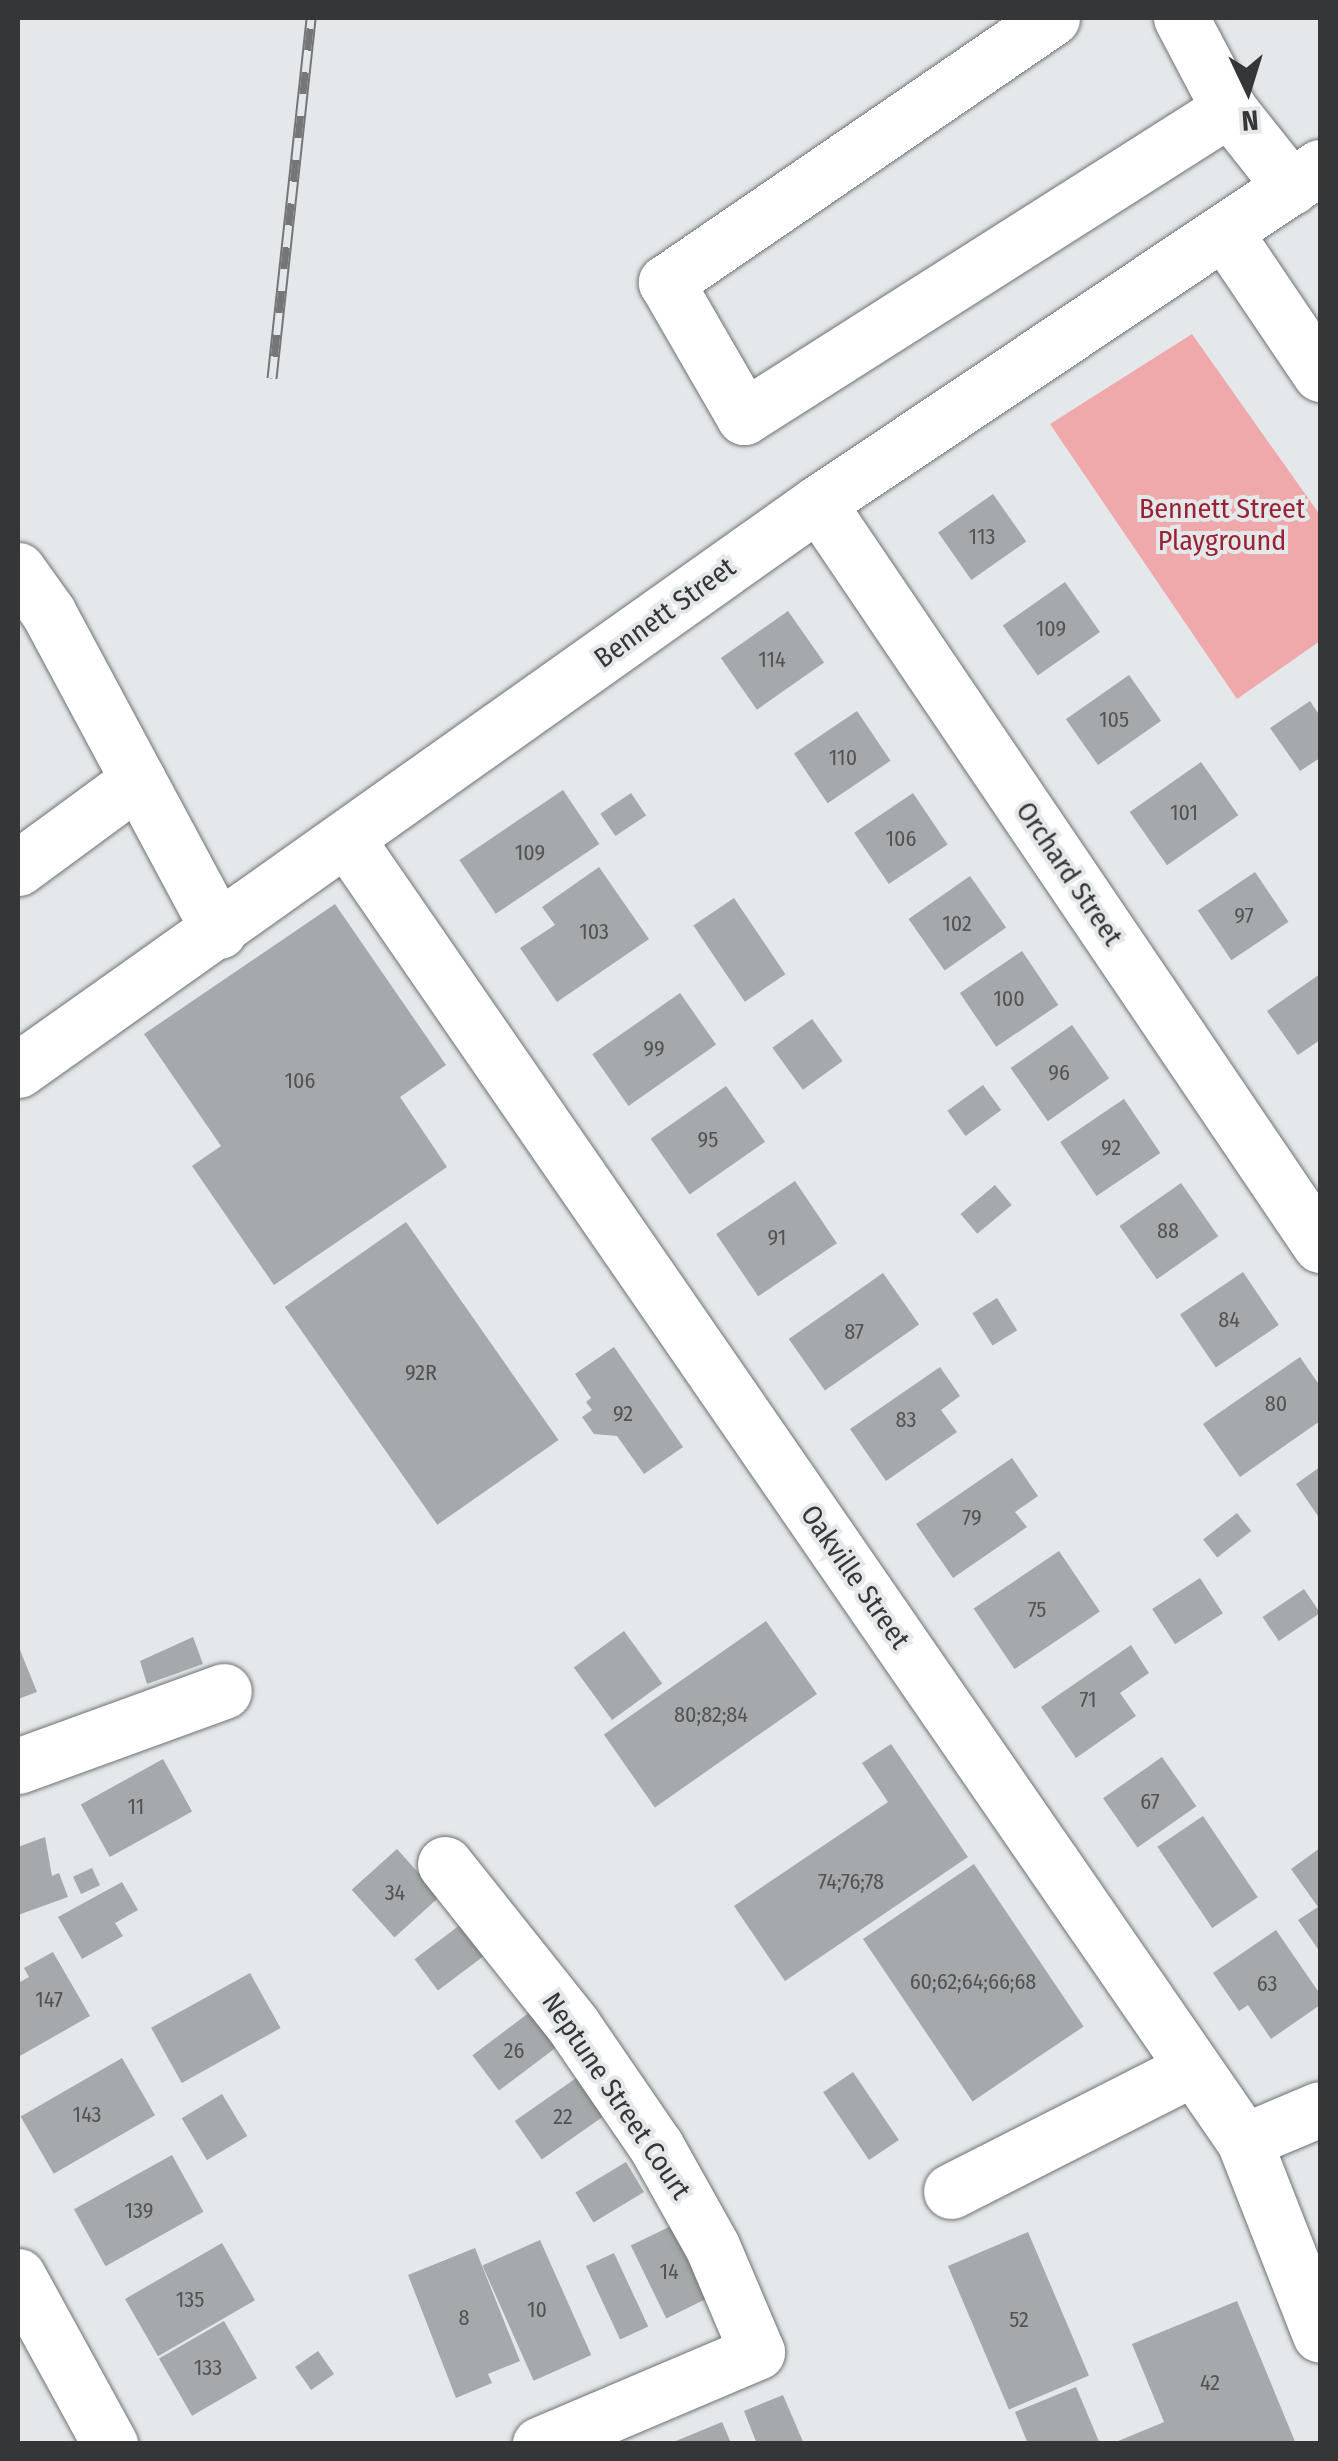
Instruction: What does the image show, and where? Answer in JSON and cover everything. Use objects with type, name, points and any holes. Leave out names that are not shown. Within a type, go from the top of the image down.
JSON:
[{"type":"street","points":[[1052,18],[666,282],[744,417],[1229,109]]},
{"type":"street","points":[[1181,18],[1229,109],[1306,177]]},
{"type":"street","name":"Bennett Street","points":[[18,1070],[348,841],[818,503],[1306,177]]},
{"type":"street","points":[[1226,233],[1320,374]]},
{"type":"street","name":"Orchard Street","points":[[818,503],[1320,1245]]},
{"type":"street","points":[[18,570],[48,612],[218,931]]},
{"type":"street","points":[[18,868],[138,780]]},
{"type":"street","name":"Oakville Street","points":[[348,841],[1244,2141],[1320,2335]]},
{"type":"street","points":[[18,1766],[224,1691]]},
{"type":"street","name":"Neptune Street Court","points":[[445,1864],[572,2025],[656,2146],[712,2246],[757,2352],[540,2444]]},
{"type":"street","points":[[951,2191],[1194,2068]]},
{"type":"street","points":[[1244,2141],[1320,2110]]},
{"type":"street","points":[[18,2276],[108,2443]]},
{"type":"green space","name":"Bennett Street Playground","points":[[1192,334],[1320,515],[1320,641],[1237,699],[1050,424]]},
{"type":"building","points":[[993,494],[1026,542],[971,580],[938,532]]},
{"type":"building","points":[[1065,582],[1100,632],[1038,676],[1003,626]]},
{"type":"building","points":[[788,611],[824,663],[757,710],[721,658]]},
{"type":"building","points":[[1129,675],[1161,721],[1098,765],[1066,719]]},
{"type":"building","points":[[1310,701],[1320,716],[1320,758],[1300,771],[1270,728]]},
{"type":"building","points":[[857,711],[891,761],[828,803],[794,753]]},
{"type":"building","points":[[1201,762],[1238,815],[1167,865],[1130,812]]},
{"type":"building","points":[[563,790],[599,844],[496,914],[459,860]]},
{"type":"building","points":[[631,793],[646,815],[615,836],[600,814]]},
{"type":"building","points":[[913,793],[948,844],[889,884],[854,833]]},
{"type":"building","points":[[599,867],[649,939],[557,1002],[520,948],[555,925],[542,907]]},
{"type":"building","points":[[1255,872],[1289,922],[1231,960],[1198,911]]},
{"type":"building","points":[[970,876],[1006,928],[945,971],[909,919]]},
{"type":"building","points":[[734,898],[785,974],[745,1002],[693,925]]},
{"type":"building","points":[[335,904],[446,1065],[400,1097],[447,1167],[274,1285],[192,1166],[221,1146],[144,1034]]},
{"type":"building","points":[[1022,951],[1058,1005],[996,1047],[960,993]]},
{"type":"building","points":[[1320,974],[1320,1040],[1298,1055],[1267,1011]]},
{"type":"building","points":[[680,993],[716,1045],[628,1106],[592,1054]]},
{"type":"building","points":[[812,1019],[843,1061],[803,1090],[772,1048]]},
{"type":"building","points":[[1072,1025],[1109,1078],[1048,1121],[1011,1068]]},
{"type":"building","points":[[983,1085],[1001,1110],[966,1136],[947,1111]]},
{"type":"building","points":[[726,1086],[765,1142],[690,1194],[651,1139]]},
{"type":"building","points":[[1124,1099],[1160,1153],[1097,1196],[1060,1142]]},
{"type":"building","points":[[795,1181],[837,1243],[758,1296],[716,1234]]},
{"type":"building","points":[[1181,1183],[1218,1236],[1157,1279],[1120,1226]]},
{"type":"building","points":[[995,1185],[1012,1205],[977,1234],[961,1214]]},
{"type":"building","points":[[406,1222],[559,1440],[437,1525],[285,1307]]},
{"type":"building","points":[[1243,1272],[1279,1325],[1216,1368],[1180,1314]]},
{"type":"building","points":[[883,1273],[919,1325],[825,1391],[789,1339]]},
{"type":"building","points":[[997,1298],[1017,1330],[993,1346],[972,1313]]},
{"type":"building","points":[[614,1347],[683,1447],[644,1474],[617,1436],[594,1434],[582,1417],[592,1410],[586,1402],[591,1398],[575,1374]]},
{"type":"building","points":[[1300,1357],[1320,1386],[1320,1421],[1240,1477],[1203,1424]]},
{"type":"building","points":[[940,1367],[960,1396],[941,1410],[957,1432],[886,1481],[850,1429]]},
{"type":"building","points":[[1012,1458],[1038,1496],[1015,1512],[1027,1527],[953,1578],[916,1524]]},
{"type":"building","points":[[1320,1467],[1320,1519],[1296,1484]]},
{"type":"building","points":[[1237,1513],[1251,1531],[1217,1558],[1203,1539]]},
{"type":"building","points":[[1059,1551],[1100,1612],[1014,1669],[974,1609]]},
{"type":"building","points":[[1200,1578],[1223,1613],[1175,1644],[1152,1609]]},
{"type":"building","points":[[1304,1589],[1320,1613],[1279,1641],[1263,1617]]},
{"type":"building","points":[[766,1621],[817,1694],[655,1807],[604,1735]]},
{"type":"building","points":[[624,1631],[662,1684],[612,1720],[574,1667]]},
{"type":"building","points":[[193,1637],[203,1664],[147,1684],[140,1661]]},
{"type":"building","points":[[18,1645],[37,1692],[18,1699]]},
{"type":"building","points":[[1131,1645],[1149,1673],[1120,1693],[1136,1716],[1076,1758],[1041,1707]]},
{"type":"building","points":[[891,1744],[968,1857],[785,1981],[734,1906],[888,1802],[862,1763]]},
{"type":"building","points":[[1162,1757],[1196,1806],[1137,1847],[1103,1798]]},
{"type":"building","points":[[163,1759],[192,1811],[110,1857],[81,1805]]},
{"type":"building","points":[[1203,1816],[1258,1897],[1212,1928],[1157,1847]]},
{"type":"building","points":[[45,1837],[52,1876],[59,1873],[68,1897],[18,1915],[18,1847]]},
{"type":"building","points":[[1320,1848],[1320,1952],[1298,1920],[1318,1907],[1291,1869]]},
{"type":"building","points":[[397,1849],[440,1897],[394,1937],[352,1890]]},
{"type":"building","points":[[974,1864],[1084,2026],[973,2101],[863,1939]]},
{"type":"building","points":[[92,1868],[100,1885],[81,1894],[73,1877]]},
{"type":"building","points":[[122,1882],[138,1910],[115,1923],[123,1936],[82,1959],[58,1917]]},
{"type":"building","points":[[464,1922],[487,1953],[438,1990],[414,1959]]},
{"type":"building","points":[[1276,1930],[1320,1994],[1320,2005],[1271,2039],[1248,2005],[1239,2011],[1213,1973]]},
{"type":"building","points":[[53,1952],[90,2016],[18,2057],[18,1983],[29,1977],[24,1968]]},
{"type":"building","points":[[250,1973],[281,2028],[182,2083],[151,2028]]},
{"type":"building","points":[[530,2012],[556,2047],[499,2090],[472,2055]]},
{"type":"building","points":[[122,2058],[155,2115],[54,2174],[21,2116]]},
{"type":"building","points":[[853,2072],[899,2140],[869,2160],[823,2092]]},
{"type":"building","points":[[582,2074],[609,2113],[542,2160],[515,2121]]},
{"type":"building","points":[[222,2094],[247,2136],[207,2160],[182,2118]]},
{"type":"building","points":[[172,2155],[204,2212],[106,2266],[74,2209]]},
{"type":"building","points":[[626,2162],[644,2192],[593,2222],[575,2192]]},
{"type":"building","points":[[673,2225],[709,2298],[666,2318],[631,2246]]},
{"type":"building","points":[[1028,2232],[1089,2376],[1009,2410],[948,2266]]},
{"type":"building","points":[[540,2240],[591,2355],[534,2381],[482,2266]]},
{"type":"building","points":[[222,2243],[255,2300],[158,2356],[125,2299]]},
{"type":"building","points":[[475,2248],[520,2361],[488,2374],[492,2383],[456,2398],[408,2275]]},
{"type":"building","points":[[614,2253],[648,2326],[620,2340],[586,2266]]},
{"type":"building","points":[[1237,2301],[1296,2444],[1111,2444],[1164,2422],[1132,2344]]},
{"type":"building","points":[[224,2321],[257,2378],[192,2416],[159,2358]]},
{"type":"building","points":[[318,2351],[334,2374],[311,2390],[295,2367]]},
{"type":"building","points":[[1076,2387],[1100,2444],[1028,2444],[1015,2412]]},
{"type":"building","points":[[783,2395],[804,2444],[757,2444],[744,2411]]},
{"type":"building","points":[[722,2422],[731,2443],[671,2443]]},
{"type":"railway","points":[[272,378],[311,18]]}]
